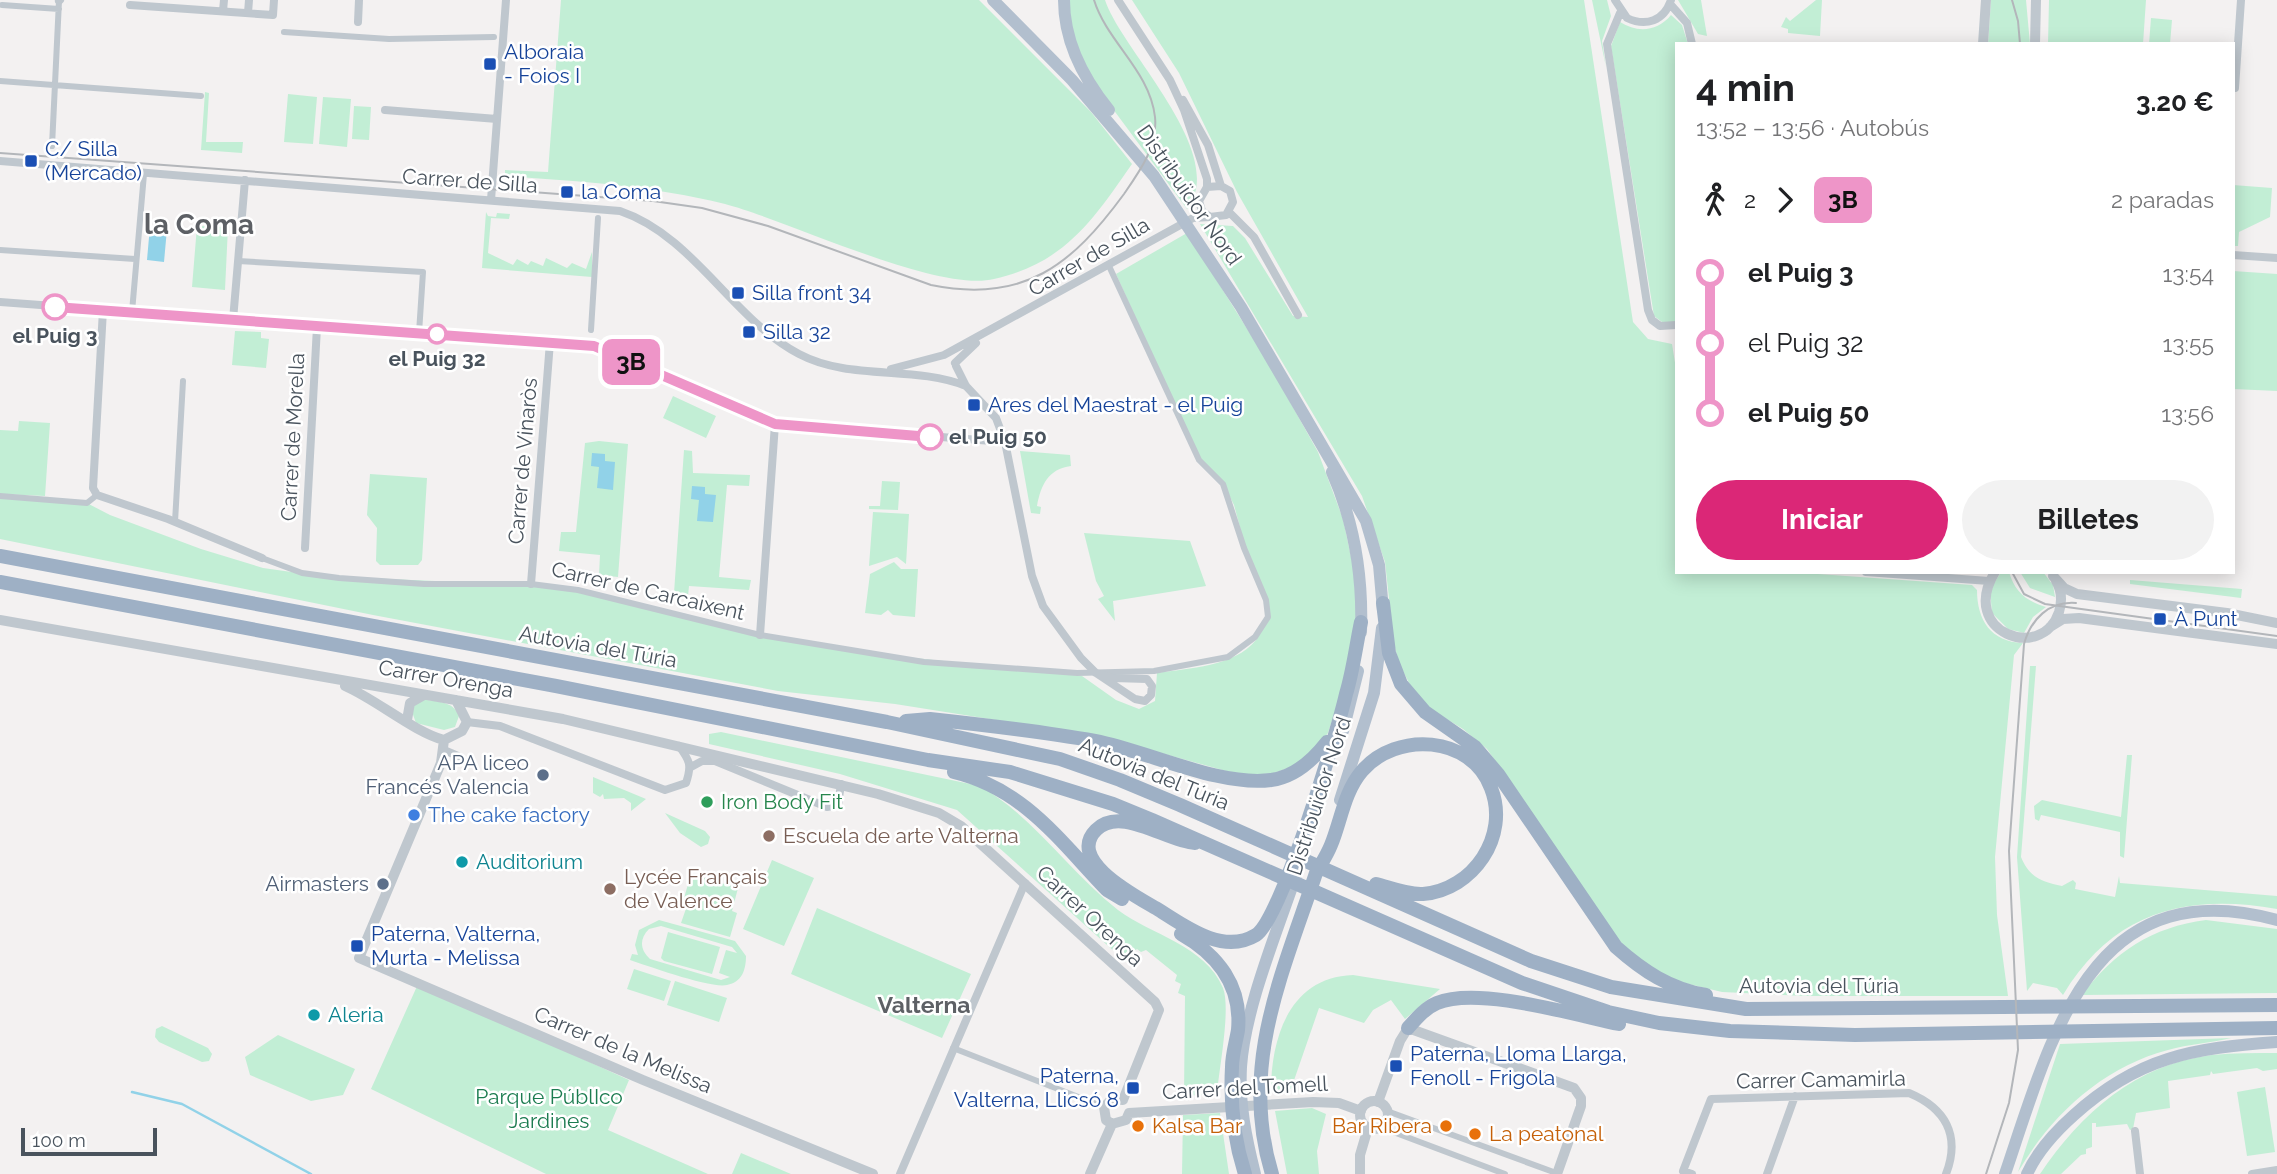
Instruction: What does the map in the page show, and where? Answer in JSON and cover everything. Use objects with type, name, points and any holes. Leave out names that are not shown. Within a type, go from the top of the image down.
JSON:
[{"type":"highway","name":"Autovia del Túria","points":[[0,556],[887,722],[1060,760],[1121,779],[1531,961],[1611,987],[1746,1009],[2277,1005]]},
{"type":"highway","name":"Autovia del Túria","points":[[0,582],[1023,776],[1114,804],[1522,983],[1608,1012],[1658,1023],[1779,1034],[2277,1028]]},
{"type":"highway","points":[[1383,603],[1389,653],[1401,684],[1425,712],[1475,747],[1498,774],[1616,947],[1641,969],[1670,985],[1726,998],[1746,1009]]},
{"type":"highway","points":[[1207,844],[1178,842],[1130,821],[1113,820],[1096,830],[1089,843],[1092,860],[1115,884],[1198,933],[1232,943],[1257,935],[1268,924],[1279,898],[1346,695],[1362,622]]},
{"type":"highway","points":[[887,722],[930,719],[1096,741],[1229,778],[1252,781],[1273,780],[1307,765],[1335,729]]},
{"type":"highway","points":[[1316,873],[1330,847],[1351,788],[1361,772],[1389,750],[1405,744],[1438,745],[1468,760],[1491,788],[1495,814],[1492,843],[1476,868],[1450,888],[1422,894],[1334,873]]},
{"type":"highway","points":[[928,760],[942,769],[983,779],[1003,789],[1024,804],[1107,890],[1194,941],[1223,968],[1238,1005],[1232,1065],[1232,1102],[1236,1143],[1245,1174]]},
{"type":"highway","name":"Distribuïdor Nord","points":[[1272,1174],[1259,1122],[1261,1050],[1271,1010],[1316,873]]},
{"type":"highway","points":[[1408,1028],[1436,1003],[1456,999],[1539,1006],[1635,1027],[1658,1023]]},
{"type":"main road","name":"Distribuïdor Nord","points":[[993,0],[1072,80],[1135,151],[1212,260],[1367,521],[1379,565],[1383,603],[1374,693],[1316,873]]},
{"type":"main road","points":[[1064,0],[1069,41],[1084,75],[1127,132],[1135,151]]},
{"type":"main road","name":"Distribuïdor Nord","points":[[1255,1174],[1244,1132],[1241,1065],[1252,1012],[1348,716],[1356,686],[1362,622],[1360,578],[1350,524],[1318,439]]},
{"type":"main road","points":[[2006,1174],[2051,1045],[2080,985],[2102,958],[2133,933],[2181,915],[2228,912],[2277,920]]},
{"type":"main road","points":[[2029,1170],[2060,1127],[2094,1097],[2144,1065],[2199,1050],[2277,1042]]},
{"type":"street","points":[[223,11],[224,0]]},
{"type":"street","points":[[248,13],[249,0]]},
{"type":"street","points":[[130,3],[273,15],[274,0]]},
{"type":"street","points":[[358,22],[359,0]]},
{"type":"street","points":[[491,200],[506,0]]},
{"type":"street","points":[[1118,0],[1189,108],[1208,145],[1221,186],[1232,196],[1230,212],[1221,218],[1210,217],[1200,206]]},
{"type":"street","points":[[1615,0],[1620,13],[1634,22],[1652,22],[1670,2],[1688,23],[1692,42]]},
{"type":"street","points":[[1983,42],[1986,0]]},
{"type":"street","points":[[2029,0],[2035,42]]},
{"type":"street","points":[[2035,42],[2036,0]]},
{"type":"street","points":[[2235,88],[2241,0]]},
{"type":"street","points":[[2,5],[59,3],[52,146]]},
{"type":"street","points":[[1620,13],[1607,44],[1648,310],[1660,326],[1675,325]]},
{"type":"street","points":[[284,32],[389,39],[494,37]]},
{"type":"street","points":[[1170,80],[1198,147],[1207,187],[1193,218]]},
{"type":"street","points":[[0,81],[201,96]]},
{"type":"street","points":[[385,110],[497,119]]},
{"type":"street","name":"Carrer de Silla","points":[[0,161],[606,208],[628,214],[660,232],[764,330],[790,349],[834,367],[942,377],[966,386]]},
{"type":"street","points":[[132,312],[144,174]]},
{"type":"street","points":[[233,320],[245,180]]},
{"type":"street","points":[[1207,187],[1221,186]]},
{"type":"street","points":[[1230,212],[1254,237],[1298,315]]},
{"type":"street","name":"Carrer de Silla","points":[[884,370],[941,356],[1002,326],[1193,218],[1210,217]]},
{"type":"street","points":[[591,330],[598,218]]},
{"type":"street","points":[[0,250],[135,259]]},
{"type":"street","points":[[2235,255],[2277,258]]},
{"type":"street","points":[[238,261],[423,272],[419,332]]},
{"type":"street","name":"Carrer de Carcaixent","points":[[97,495],[175,522],[302,573],[424,584],[531,584],[590,593],[760,635],[924,662],[1096,673],[1154,671],[1228,657],[1255,637],[1268,617],[1266,600],[1244,548],[1235,511],[1223,484],[1199,460],[1109,266]]},
{"type":"street","points":[[0,302],[594,346],[775,424],[1004,442]]},
{"type":"street","points":[[0,496],[87,503],[97,495],[93,488],[103,310]]},
{"type":"street","name":"Carrer de Silla","points":[[942,377],[953,374],[955,365],[964,352],[1002,326]]},
{"type":"street","name":"Carrer de Morella","points":[[305,548],[317,327]]},
{"type":"street","name":"Carrer de Vinaròs","points":[[531,584],[551,342]]},
{"type":"street","points":[[942,377],[933,365],[941,356],[955,365],[966,386],[996,418],[1004,442],[1032,576],[1043,606],[1081,658],[1096,673],[1135,699],[1145,701],[1151,695],[1152,686],[1147,679],[1114,678],[1096,673]]},
{"type":"street","points":[[175,522],[183,381]]},
{"type":"street","points":[[760,635],[769,447],[775,424]]},
{"type":"street","points":[[1951,574],[1993,575],[1984,604],[1994,625],[2003,633],[2026,638],[2063,619],[2079,618],[2277,644]]},
{"type":"street","points":[[2050,626],[2056,619],[2061,601],[2059,585],[2051,574]]},
{"type":"street","points":[[2051,574],[2064,588],[2077,594],[2227,613],[2277,623]]},
{"type":"street","points":[[0,620],[332,680]]},
{"type":"street","name":"Carrer Orenga","points":[[332,680],[563,719],[841,784],[939,813],[957,823],[1155,1003],[1159,1010],[1123,1100]]},
{"type":"street","name":"Carrer Orenga","points":[[332,680],[372,698],[444,745]]},
{"type":"street","points":[[407,720],[410,702],[424,695]]},
{"type":"street","points":[[456,700],[467,722],[462,730],[444,745],[458,756]]},
{"type":"street","name":"Carrer Orenga","points":[[467,722],[500,726],[665,790],[686,783],[691,767]]},
{"type":"street","name":"Carrer de la Melissa","points":[[444,745],[359,958],[643,1080],[873,1174]]},
{"type":"street","points":[[679,745],[691,767],[702,761],[715,761],[827,807],[838,805],[841,784]]},
{"type":"street","points":[[900,1174],[1025,883]]},
{"type":"street","points":[[1408,1028],[1574,1088],[1581,1098],[1558,1174],[1387,1111],[1378,1102],[1400,1041],[1408,1028]]},
{"type":"street","points":[[953,1048],[1104,1107]]},
{"type":"street","name":"Carrer Camamirla","points":[[1692,1174],[1683,1171],[1711,1099],[1909,1093],[1929,1101],[1944,1118],[1953,1145],[1946,1174]]},
{"type":"street","points":[[1767,1174],[1795,1096]]},
{"type":"street","points":[[1112,1099],[1123,1100],[1129,1113],[1120,1124],[1112,1124],[1103,1114],[1104,1107],[1112,1099]]},
{"type":"street","name":"Carrer del Tomell","points":[[1129,1113],[1339,1102],[1360,1111]]},
{"type":"street","points":[[1378,1102],[1367,1103],[1360,1111],[1361,1121],[1368,1128],[1380,1128],[1505,1174]]},
{"type":"street","points":[[1380,1128],[1385,1123],[1387,1111]]},
{"type":"street","points":[[1090,1174],[1112,1124]]},
{"type":"street","points":[[1360,1174],[1360,1155],[1368,1128]]},
{"type":"street","points":[[2135,1131],[2140,1174]]},
{"type":"street","points":[[2252,1174],[2272,1172]]},
{"type":"green space","points":[[561,0],[979,0],[1091,112],[1132,164],[1090,221],[1059,250],[1019,272],[994,279],[969,280],[937,276],[901,266],[725,204],[616,185],[505,176],[505,170],[548,172]]},
{"type":"green space","points":[[1067,0],[1105,0],[1115,21],[1168,103],[1195,160],[1196,186],[1187,209],[1090,78],[1072,38]]},
{"type":"green space","points":[[1132,0],[1584,0],[1633,322],[1648,339],[1672,344],[1675,363],[1675,574],[1818,574],[1972,585],[1977,590],[1983,620],[1994,634],[2002,639],[2023,643],[2014,655],[1995,857],[1997,915],[2008,996],[1805,996],[1722,992],[1672,980],[1642,965],[1618,939],[1487,749],[1463,729],[1430,709],[1410,685],[1399,663],[1394,644],[1385,562],[1362,496],[1200,224],[1233,226],[1245,238],[1293,316],[1308,317],[1237,192],[1179,73]]},
{"type":"green space","points":[[1592,0],[1607,0],[1611,16],[1602,41],[1606,67]]},
{"type":"green space","points":[[1678,0],[1701,0],[1707,36],[1698,34]]},
{"type":"green space","points":[[1816,0],[1822,0],[1820,36],[1788,33],[1788,29],[1781,27],[1786,17],[1790,21]]},
{"type":"green space","points":[[1991,0],[2026,0],[2030,42],[1988,42]]},
{"type":"green space","points":[[2049,0],[2146,0],[2143,42],[2048,42]]},
{"type":"green space","points":[[1671,15],[1682,25],[1687,42],[1675,42],[1675,322],[1662,322],[1654,316],[1611,46],[1620,22],[1633,28],[1647,29],[1665,21]]},
{"type":"green space","points":[[2151,18],[2172,20],[2170,42],[2149,42]]},
{"type":"green space","points":[[205,92],[209,93],[206,142],[243,142],[242,153],[201,150]]},
{"type":"green space","points":[[288,94],[317,97],[313,144],[284,142]]},
{"type":"green space","points":[[323,97],[351,99],[347,147],[319,144]]},
{"type":"green space","points":[[354,106],[371,107],[369,140],[352,139]]},
{"type":"green space","points":[[2235,185],[2272,188],[2270,217],[2239,232],[2238,246],[2235,246]]},
{"type":"green space","points":[[486,212],[488,216],[496,217],[497,213],[510,214],[509,219],[491,218],[488,253],[513,265],[517,259],[528,265],[531,261],[543,266],[546,258],[567,268],[572,263],[586,269],[592,252],[592,277],[482,268]]},
{"type":"green space","points":[[197,226],[228,227],[225,290],[192,287]]},
{"type":"green space","points":[[1187,233],[1266,359],[1318,452],[1343,519],[1353,566],[1357,612],[1355,647],[1328,733],[1315,751],[1296,765],[1274,773],[1250,775],[1226,771],[1103,737],[895,704],[778,691],[373,615],[0,539],[0,498],[81,500],[110,515],[201,549],[263,568],[320,576],[575,587],[752,631],[859,652],[1082,676],[1116,700],[1139,709],[1155,701],[1157,673],[1210,665],[1247,649],[1258,637],[1269,609],[1245,546],[1234,505],[1228,493],[1198,458],[1116,274]]},
{"type":"green space","points":[[2235,271],[2277,274],[2277,391],[2235,389]]},
{"type":"green space","points":[[235,331],[261,332],[261,338],[269,339],[266,368],[232,365]]},
{"type":"green space","points":[[673,396],[716,416],[706,438],[663,418]]},
{"type":"green space","points":[[19,421],[50,423],[45,496],[0,494],[0,430],[18,431]]},
{"type":"green space","points":[[599,441],[628,444],[618,577],[599,575],[600,555],[559,551],[561,532],[576,532],[585,443]]},
{"type":"green space","points":[[684,450],[692,451],[693,473],[750,475],[749,486],[727,485],[719,577],[751,580],[749,590],[689,586],[688,596],[674,593]]},
{"type":"green space","points":[[1020,451],[1070,455],[1071,466],[1051,474],[1043,485],[1037,506],[1041,507],[1040,514],[1031,513]]},
{"type":"green space","points":[[370,474],[427,478],[422,560],[418,565],[380,565],[376,561],[377,528],[367,515]]},
{"type":"green space","points":[[882,481],[900,482],[898,510],[869,509],[869,506],[880,506]]},
{"type":"green space","points":[[873,512],[909,514],[906,564],[897,557],[869,566]]},
{"type":"green space","points":[[1084,533],[1190,541],[1206,586],[1113,601],[1115,621],[1098,599],[1104,596],[1096,581]]},
{"type":"green space","points":[[894,562],[901,569],[918,569],[915,617],[893,615],[888,610],[881,615],[865,613],[870,574]]},
{"type":"green space","points":[[2000,574],[2010,574],[2014,585],[2027,599],[2046,607],[2033,617],[2024,633],[2008,629],[1992,613],[1990,590]]},
{"type":"green space","points":[[2021,574],[2045,574],[2053,585],[2055,597],[2030,588]]},
{"type":"green space","points":[[2130,580],[2242,589],[2241,598],[2130,584]]},
{"type":"green space","points":[[2030,666],[2036,666],[2021,857],[2032,874],[2062,886],[2073,880],[2076,883],[2075,889],[2115,897],[2119,876],[2120,883],[2277,896],[2277,909],[2212,904],[2182,907],[2155,915],[2129,927],[2105,944],[2083,967],[2063,995],[2057,988],[2033,983],[2027,991],[2017,857]]},
{"type":"green space","points":[[421,699],[453,707],[459,716],[455,727],[444,730],[416,723],[411,709]]},
{"type":"green space","points":[[721,732],[980,786],[999,799],[1118,910],[1191,951],[1215,973],[1223,988],[1226,1010],[1217,1094],[1184,1096],[1185,996],[1178,993],[1181,984],[1175,981],[1177,975],[1146,950],[1141,952],[1137,949],[1129,955],[1130,961],[1126,962],[957,810],[840,774],[709,744],[709,734]]},
{"type":"green space","points":[[2127,755],[2132,755],[2124,858],[2120,856],[2120,832],[2041,815],[2039,821],[2035,819],[2034,806],[2042,800],[2121,817]]},
{"type":"green space","points":[[593,777],[646,799],[631,811],[631,803],[624,798],[604,799],[603,794],[600,797],[593,793]]},
{"type":"green space","points":[[665,813],[705,831],[710,837],[708,844],[701,847],[680,833]]},
{"type":"green space","points":[[772,860],[814,878],[784,946],[743,929]]},
{"type":"green space","points":[[691,874],[738,888],[732,911],[737,913],[730,937],[681,923],[689,900],[684,898]]},
{"type":"green space","points":[[817,908],[971,974],[942,1038],[791,974]]},
{"type":"green space","points":[[659,920],[735,941],[746,956],[744,971],[740,978],[727,985],[708,984],[630,960],[632,954],[638,955],[635,945],[639,930]],"holes":[[[661,926],[732,947],[737,953],[726,950],[719,973],[730,977],[721,980],[650,959],[642,944],[649,929]]]},
{"type":"green space","points":[[2206,920],[2277,929],[2277,993],[2082,995],[2107,966],[2136,944],[2168,929]]},
{"type":"green space","points":[[668,932],[720,947],[712,974],[664,961],[661,958]]},
{"type":"green space","points":[[634,969],[671,981],[664,1001],[627,989]]},
{"type":"green space","points":[[1353,975],[1440,989],[1405,1019],[1391,1000],[1373,1010],[1364,1023],[1319,1008],[1291,1089],[1271,1091],[1275,1050],[1280,1031],[1299,998],[1314,986],[1331,978]]},
{"type":"green space","points":[[675,981],[727,998],[719,1022],[667,1005]]},
{"type":"green space","name":"Parque PúblIco Jardines","points":[[418,984],[629,1080],[608,1130],[708,1174],[546,1174],[371,1089]]},
{"type":"green space","points":[[162,1026],[208,1048],[212,1054],[209,1061],[202,1062],[159,1042],[155,1037],[156,1029]]},
{"type":"green space","points":[[278,1035],[355,1069],[343,1095],[311,1101],[250,1075],[245,1057]]},
{"type":"green space","points":[[2231,1038],[2176,1048],[2144,1058],[2101,1081],[2081,1096],[2046,1131],[2018,1172],[2060,1044]]},
{"type":"green space","points":[[2277,1053],[2277,1069],[2263,1071],[2257,1068],[2213,1074],[2211,1071],[2210,1075],[2168,1081],[2170,1108],[2136,1113],[2133,1129],[2130,1130],[2127,1124],[2096,1127],[2096,1123],[2092,1123],[2092,1147],[2086,1149],[2086,1154],[2081,1155],[2061,1174],[2040,1174],[2073,1131],[2092,1112],[2135,1081],[2184,1060],[2220,1054]]},
{"type":"green space","points":[[2265,1087],[2275,1152],[2247,1156],[2237,1092]]},
{"type":"green space","points":[[1312,1108],[1326,1114],[1317,1151],[1319,1174],[1287,1174],[1275,1111]]},
{"type":"green space","points":[[1220,1113],[1229,1174],[1182,1174],[1183,1115]]},
{"type":"green space","points":[[741,1153],[791,1174],[732,1174]]},
{"type":"water","points":[[150,226],[167,229],[164,262],[147,260]]},
{"type":"water","points":[[592,453],[605,454],[605,461],[615,462],[613,490],[597,488],[599,467],[591,466]]},
{"type":"water","points":[[692,486],[705,487],[705,494],[716,495],[713,522],[697,521],[699,500],[691,499]]},
{"type":"waterway","points":[[132,1092],[182,1104],[311,1174]]},
{"type":"tram line","points":[[0,153],[653,201],[702,208],[768,226],[931,285],[993,289],[1019,283],[1043,273],[1065,259],[1105,219],[1142,167],[1151,148],[1155,128],[1151,100],[1137,71],[1108,30],[1094,0]]},
{"type":"tram line","points":[[2012,0],[2020,42]]},
{"type":"tram line","points":[[2013,574],[2024,594],[2045,604],[2277,636]]},
{"type":"tram line","points":[[1986,1174],[2009,1103],[2018,1050],[2009,851],[2024,644],[2031,627],[2042,613],[2057,605],[2076,603]]},
{"type":"bus line","name":"3B","points":[[55,307],[594,346],[763,421],[930,437]]},
{"type":"place","name":"Alboraia - Foios I","points":[[490,64]]},
{"type":"place","name":"C/ Silla (Mercado)","points":[[31,161]]},
{"type":"place","name":"la Coma","points":[[567,192]]},
{"type":"place","name":"Silla front 34","points":[[738,293]]},
{"type":"place","name":"el Puig 3","points":[[55,307]]},
{"type":"place","name":"Silla 32","points":[[749,332]]},
{"type":"place","name":"el Puig 32","points":[[437,334]]},
{"type":"place","name":"Ares del Maestrat - el Puig","points":[[974,405]]},
{"type":"place","name":"el Puig 50","points":[[930,437]]},
{"type":"place","name":"À Punt","points":[[2160,619]]},
{"type":"place","name":"APA liceo Francés Valencia","points":[[543,775]]},
{"type":"place","name":"Iron Body Fit","points":[[707,802]]},
{"type":"place","name":"The cake factory","points":[[414,815]]},
{"type":"place","name":"Escuela de arte Valterna","points":[[769,836]]},
{"type":"place","name":"Auditorium","points":[[462,862]]},
{"type":"place","name":"Airmasters","points":[[383,884]]},
{"type":"place","name":"Lycée Français de Valence","points":[[610,889]]},
{"type":"place","name":"Paterna, Valterna, Murta - Melissa","points":[[357,946]]},
{"type":"place","name":"Aleria","points":[[314,1015]]},
{"type":"place","name":"Paterna, Lloma Llarga, Fenoll - Frigola","points":[[1396,1066]]},
{"type":"place","name":"Paterna, Valterna, Llicsó 8","points":[[1133,1088]]},
{"type":"place","name":"Kalsa Bar","points":[[1138,1126]]},
{"type":"place","name":"Bar Ribera","points":[[1446,1126]]},
{"type":"place","name":"La peatonal","points":[[1475,1134]]},
{"type":"district","name":"la Coma","points":[[199,224]]},
{"type":"district","name":"Valterna","points":[[924,1005]]}]
